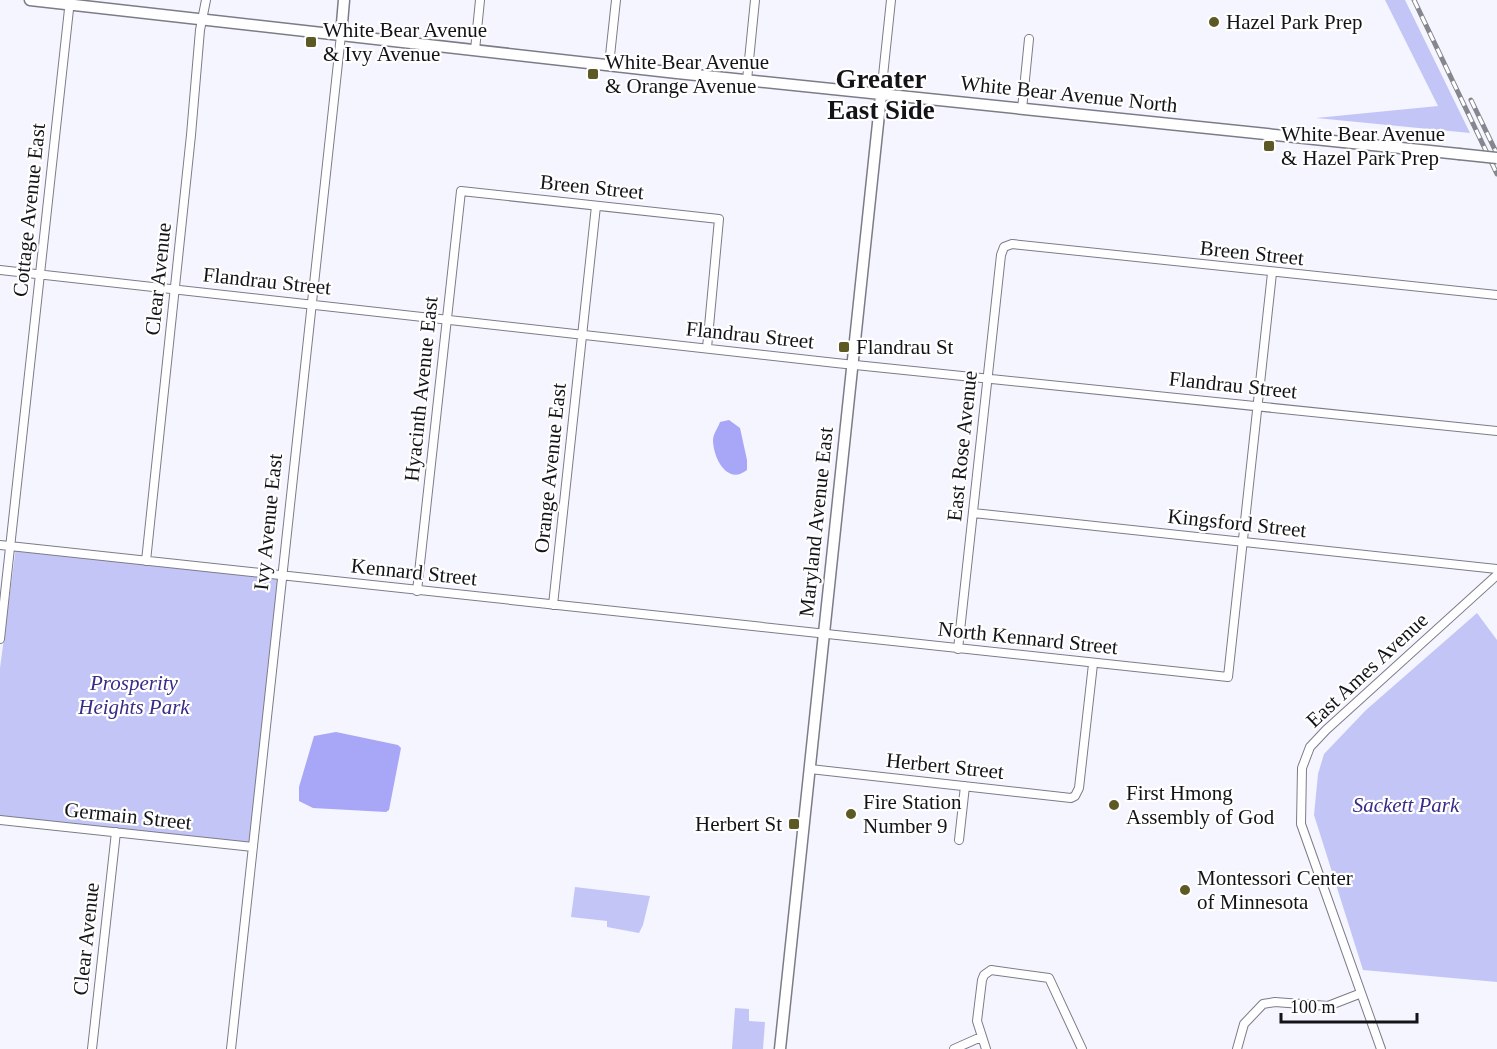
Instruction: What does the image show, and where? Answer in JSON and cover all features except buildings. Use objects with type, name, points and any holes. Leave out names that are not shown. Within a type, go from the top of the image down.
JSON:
[{"type":"main road","name":"White Bear Avenue North","points":[[30,0],[70,2],[202,20],[747,80],[1497,158]]},
{"type":"main road","name":"Ivy Avenue East","points":[[340,35],[344,0]]},
{"type":"main road","name":"Maryland Avenue East","points":[[780,1049],[881,94]]},
{"type":"street","name":"Clear Avenue","points":[[146,561],[176,290],[194,85],[206,0]]},
{"type":"street","points":[[475,50],[480,0]]},
{"type":"street","points":[[609,65],[616,0]]},
{"type":"street","points":[[747,80],[755,0]]},
{"type":"street","name":"Maryland Avenue East","points":[[881,94],[891,0]]},
{"type":"street","name":"Cottage Avenue East","points":[[0,639],[70,2]]},
{"type":"street","name":"Ivy Avenue East","points":[[231,1049],[340,35]]},
{"type":"street","points":[[1022,109],[1029,39]]},
{"type":"street","name":"Breen Street","points":[[461,191],[718,219],[706,348]]},
{"type":"street","name":"Hyacinth Avenue East","points":[[417,591],[461,191]]},
{"type":"street","name":"Orange Avenue East","points":[[553,605],[596,206]]},
{"type":"street","name":"Breen Street","points":[[1004,248],[1012,244],[1497,295]]},
{"type":"street","name":"East Rose Avenue","points":[[958,649],[1000,255],[1004,248]]},
{"type":"street","name":"Flandrau Street","points":[[0,270],[852,364],[1497,431]]},
{"type":"street","points":[[1243,542],[1272,273]]},
{"type":"street","name":"Kingsford Street","points":[[973,513],[1497,569]]},
{"type":"street","name":"North Kennard Street","points":[[824,635],[1228,677],[1243,542]]},
{"type":"street","name":"Kennard Street","points":[[0,545],[824,635]]},
{"type":"street","name":"East Ames Avenue","points":[[1381,1049],[1359,994],[1301,824],[1302,768],[1310,747],[1326,730],[1497,575]]},
{"type":"street","name":"Herbert Street","points":[[810,769],[1064,798],[1075,796],[1079,788],[1093,664]]},
{"type":"street","points":[[959,840],[965,786]]},
{"type":"street","name":"Germain Street","points":[[0,820],[253,847]]},
{"type":"street","name":"Clear Avenue","points":[[92,1049],[116,832]]},
{"type":"street","points":[[986,1049],[977,1021],[982,980],[987,972],[1044,975],[1053,982],[1082,1049]]},
{"type":"street","points":[[1237,1049],[1244,1024],[1263,1004],[1275,1002],[1328,1006],[1359,994]]},
{"type":"street","points":[[954,1049],[981,1037]]},
{"type":"green space","points":[[1385,0],[1405,0],[1470,133],[1316,118],[1438,106]]},
{"type":"green space","name":"Prosperity Heights Park","points":[[16,547],[282,576],[253,847],[0,820],[0,668]]},
{"type":"green space","name":"Sackett Park","points":[[1477,613],[1497,640],[1497,982],[1363,970],[1314,815],[1318,774],[1324,754],[1366,710]]},
{"type":"green space","points":[[575,887],[650,896],[639,933],[607,927],[607,921],[571,917]]},
{"type":"green space","points":[[735,1008],[749,1009],[749,1021],[765,1022],[763,1049],[732,1049]]},
{"type":"shaded area","points":[[729,420],[740,428],[747,460],[747,470],[740,474],[727,472],[722,467],[714,447],[713,438],[720,422]]},
{"type":"shaded area","points":[[336,732],[398,745],[401,748],[389,810],[386,812],[313,808],[299,801],[299,787],[314,736]]},
{"type":"railway","points":[[1414,0],[1497,174]]},
{"type":"railway","points":[[1471,100],[1497,154]]},
{"type":"place","name":"Hazel Park Prep","points":[[1214,22]]},
{"type":"place","name":"White Bear Avenue & Ivy Avenue","points":[[311,42]]},
{"type":"place","name":"White Bear Avenue & Orange Avenue","points":[[593,74]]},
{"type":"place","name":"White Bear Avenue & Hazel Park Prep","points":[[1269,146]]},
{"type":"place","name":"Flandrau St","points":[[844,347]]},
{"type":"place","name":"First Hmong Assembly of God","points":[[1114,805]]},
{"type":"place","name":"Fire Station Number 9","points":[[851,814]]},
{"type":"place","name":"Herbert St","points":[[794,824]]},
{"type":"place","name":"Montessori Center of Minnesota","points":[[1185,890]]},
{"type":"district","name":"Greater East Side","points":[[881,94]]}]
